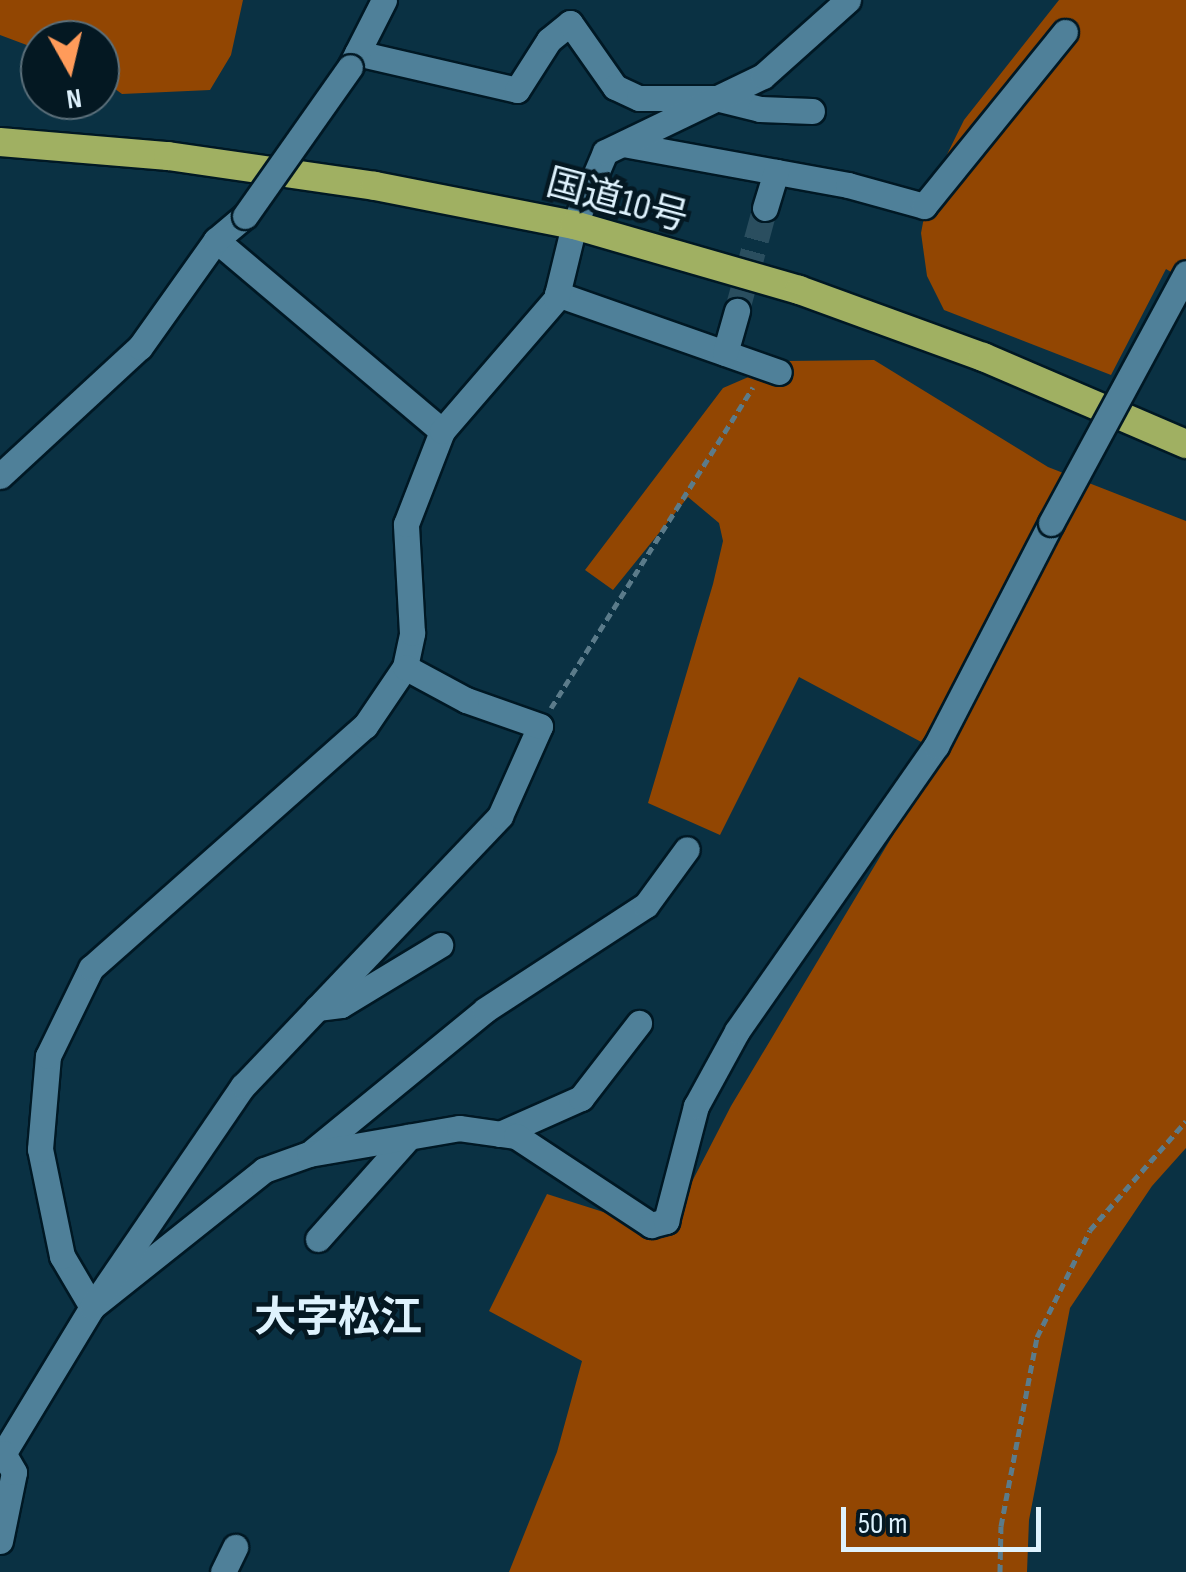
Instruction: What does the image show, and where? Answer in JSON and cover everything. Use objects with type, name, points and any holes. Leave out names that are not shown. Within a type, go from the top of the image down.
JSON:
[{"type":"highway","name":"国道10号","points":[[0,142],[356,183],[574,225],[817,296],[983,357],[1186,444]]},
{"type":"street","points":[[0,476],[140,347],[216,240],[244,216],[354,60],[384,0]]},
{"type":"street","points":[[92,1307],[62,1256],[40,1149],[48,1056],[91,968],[365,726],[405,667],[412,633],[406,524],[442,432],[557,294],[574,225],[605,152],[763,76],[848,0]]},
{"type":"street","points":[[354,60],[517,90],[549,40],[570,23],[616,87],[639,98],[716,98],[760,110],[812,111]]},
{"type":"street","points":[[623,144],[776,172],[924,206],[1065,32]]},
{"type":"street","points":[[765,208],[776,172]]},
{"type":"street","points":[[216,240],[442,432]]},
{"type":"street","points":[[92,1307],[264,1170],[310,1154],[459,1128],[500,1134],[549,1154],[651,1225],[666,1220],[696,1106],[737,1031],[936,746],[1186,273]]},
{"type":"street","points":[[557,294],[772,370]]},
{"type":"street","points":[[725,354],[737,311]]},
{"type":"street","points":[[0,1541],[14,1472],[1,1456],[92,1307],[242,1086],[500,816],[540,726],[466,700],[405,667]]},
{"type":"street","points":[[310,1154],[485,1010],[646,906],[687,849]]},
{"type":"street","points":[[317,1008],[341,1005],[440,945]]},
{"type":"street","points":[[500,1134],[581,1098],[639,1022]]},
{"type":"street","points":[[318,1239],[409,1137]]},
{"type":"street","points":[[223,1572],[235,1547]]},
{"type":"path","points":[[540,726],[772,370]]},
{"type":"path","points":[[1000,1572],[1002,1526],[1037,1337],[1090,1230],[1186,1121]]},
{"type":"shaded area","points":[[0,0],[243,0],[231,55],[210,90],[120,93],[120,20],[20,20],[20,42],[0,35]]},
{"type":"shaded area","points":[[1059,0],[1186,0],[1186,281],[1166,269],[1111,375],[944,310],[927,276],[921,233],[929,191],[964,120]]},
{"type":"shaded area","points":[[874,360],[1048,467],[1186,521],[1186,1148],[1152,1186],[1070,1308],[1029,1520],[1027,1572],[509,1572],[557,1452],[582,1361],[489,1311],[547,1194],[666,1232],[731,1106],[942,753],[799,677],[720,835],[648,803],[713,584],[723,541],[719,523],[688,497],[613,590],[585,570],[723,388],[785,361]]},
{"type":"tunnel","points":[[737,311],[765,208]]},
{"type":"district","name":"大字松江","points":[[338,1319]]}]
